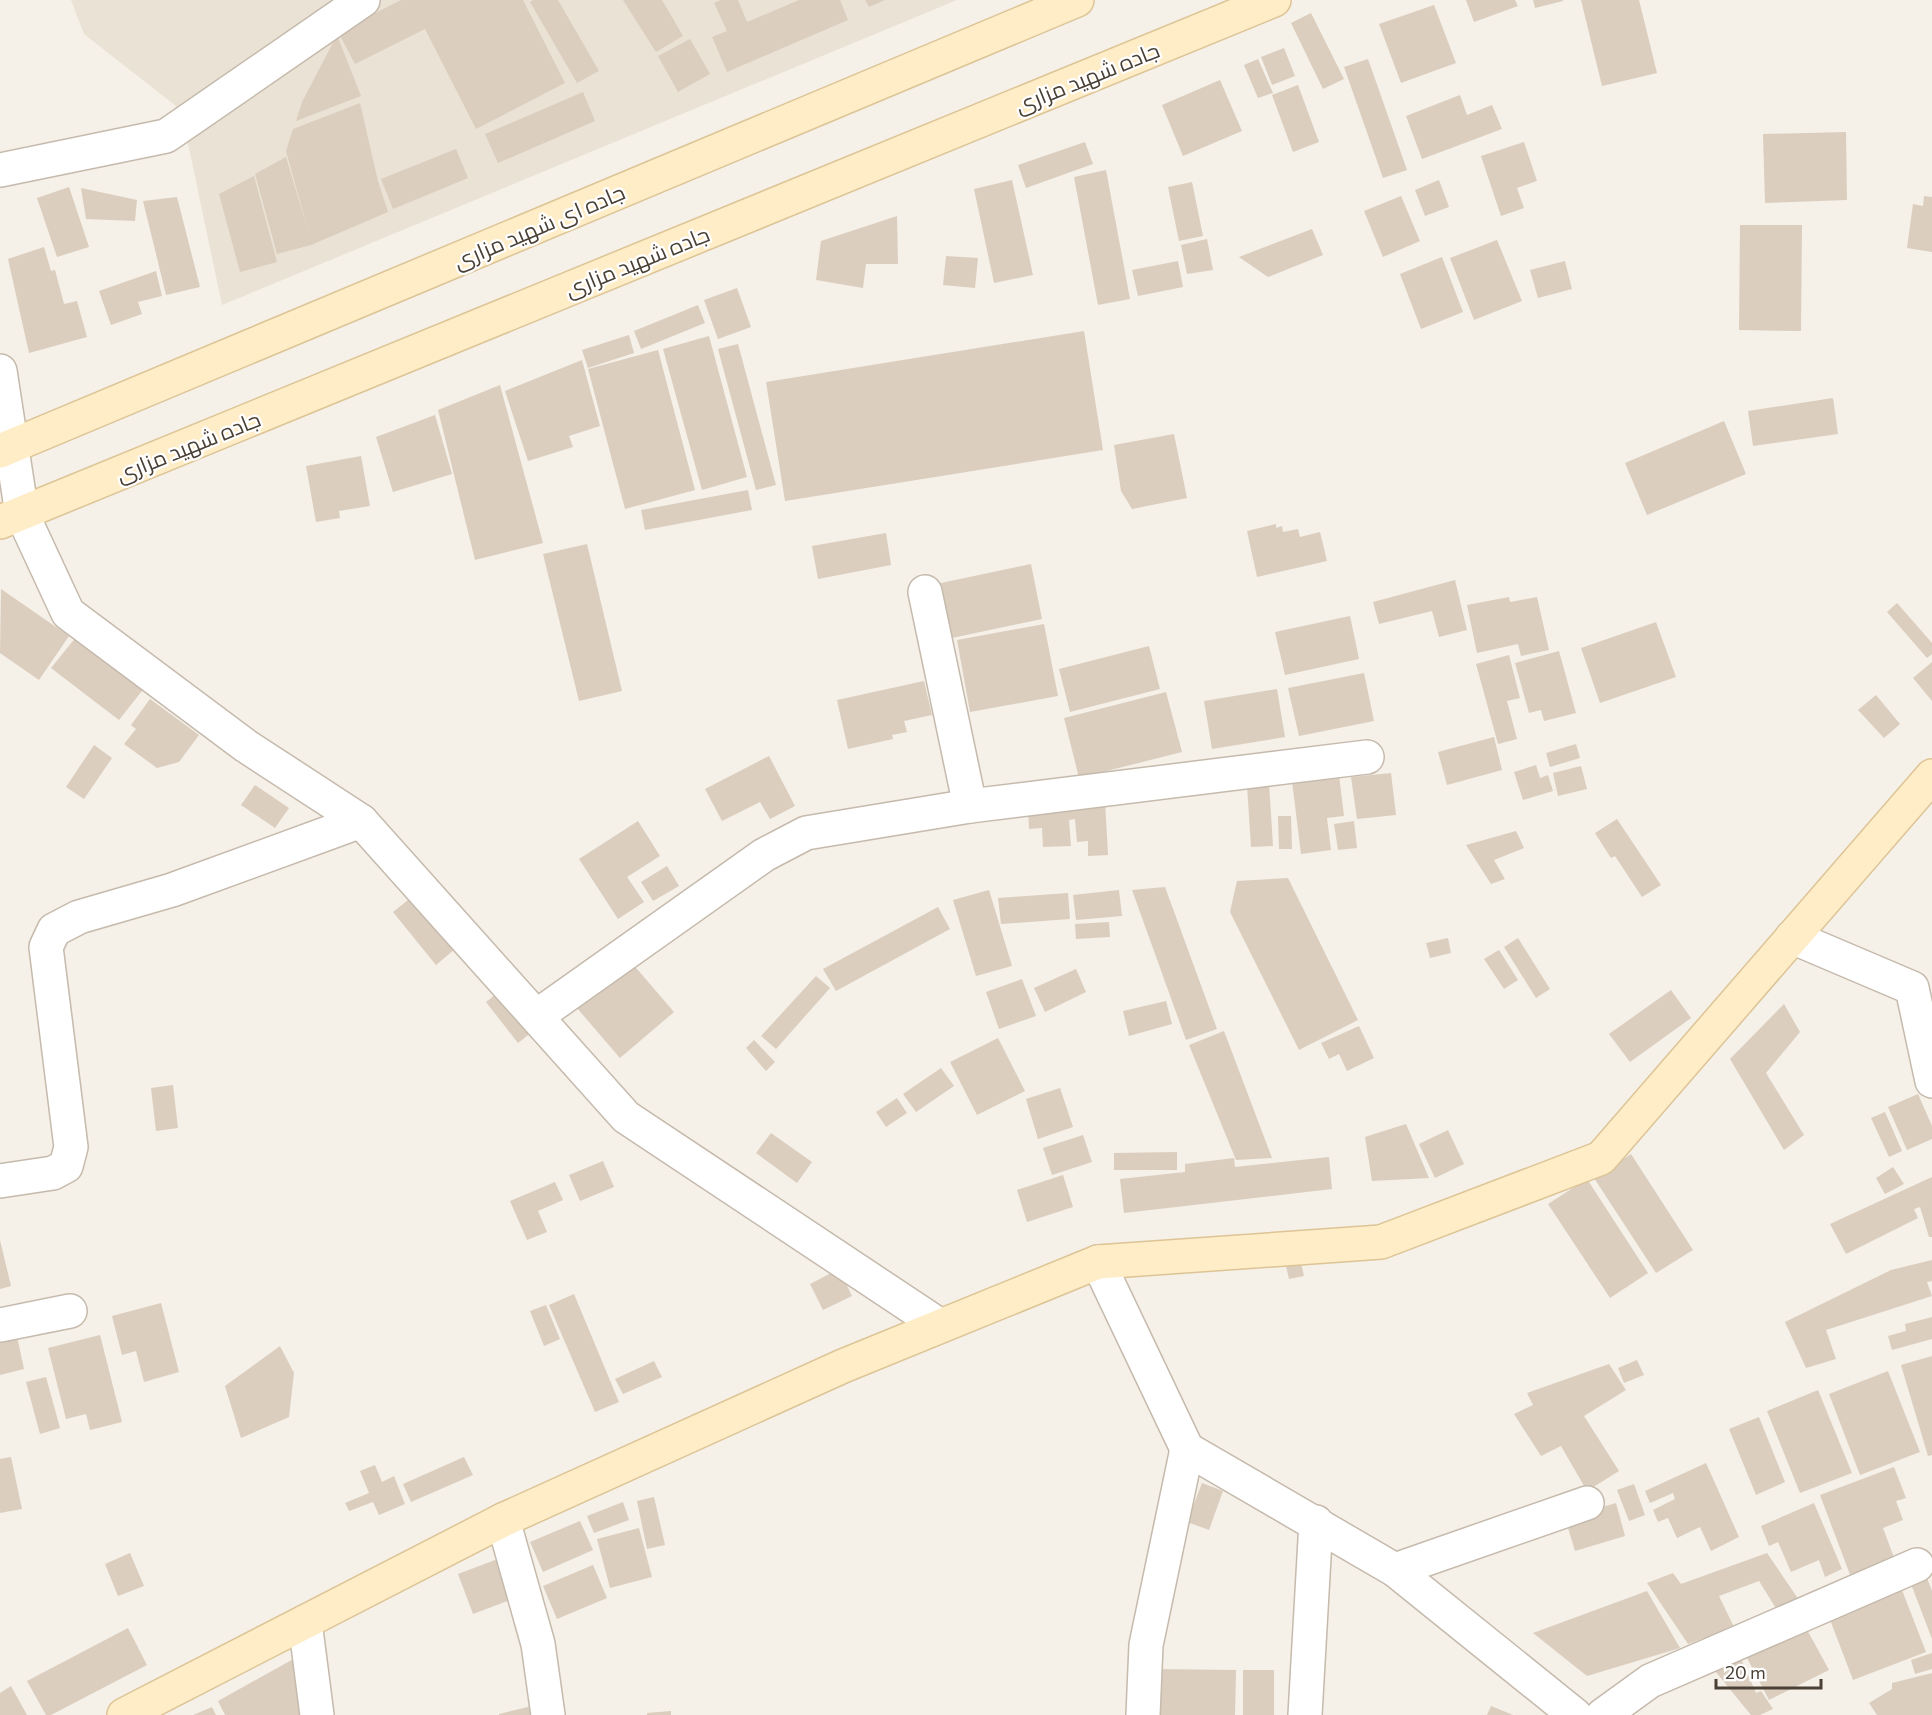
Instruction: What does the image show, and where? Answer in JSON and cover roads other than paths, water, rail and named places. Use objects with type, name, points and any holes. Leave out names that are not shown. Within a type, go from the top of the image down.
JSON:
[{"type":"main road","name":"جاده ای شهید مزاری","points":[[5,449],[1077,0]]},
{"type":"main road","name":"جاده شهید مزاری","points":[[11,518],[1274,0]]},
{"type":"main road","points":[[124,1715],[503,1520],[939,1325],[1098,1262],[1382,1242],[1600,1158],[1932,776]]},
{"type":"street","points":[[0,170],[166,136],[363,0]]},
{"type":"street","points":[[1,388],[11,518],[68,613],[246,746],[362,821],[626,1117],[939,1325]]},
{"type":"street","points":[[925,592],[970,806]]},
{"type":"street","points":[[537,1016],[764,855],[806,833],[970,806],[1367,757]]},
{"type":"street","points":[[0,1181],[53,1173],[66,1166],[71,1147],[46,947],[54,930],[79,917],[172,890],[362,821]]},
{"type":"street","points":[[1792,937],[1912,988],[1932,1081]]},
{"type":"street","points":[[1098,1262],[1187,1449],[1395,1570],[1575,1715]]},
{"type":"street","points":[[0,1325],[70,1311]]},
{"type":"street","points":[[1143,1715],[1146,1645],[1187,1449]]},
{"type":"street","points":[[1395,1570],[1587,1503]]},
{"type":"street","points":[[503,1520],[538,1644],[548,1715]]},
{"type":"street","points":[[1305,1715],[1316,1522]]},
{"type":"street","points":[[1603,1715],[1650,1681],[1917,1565]]},
{"type":"street","points":[[304,1622],[317,1715]]}]
